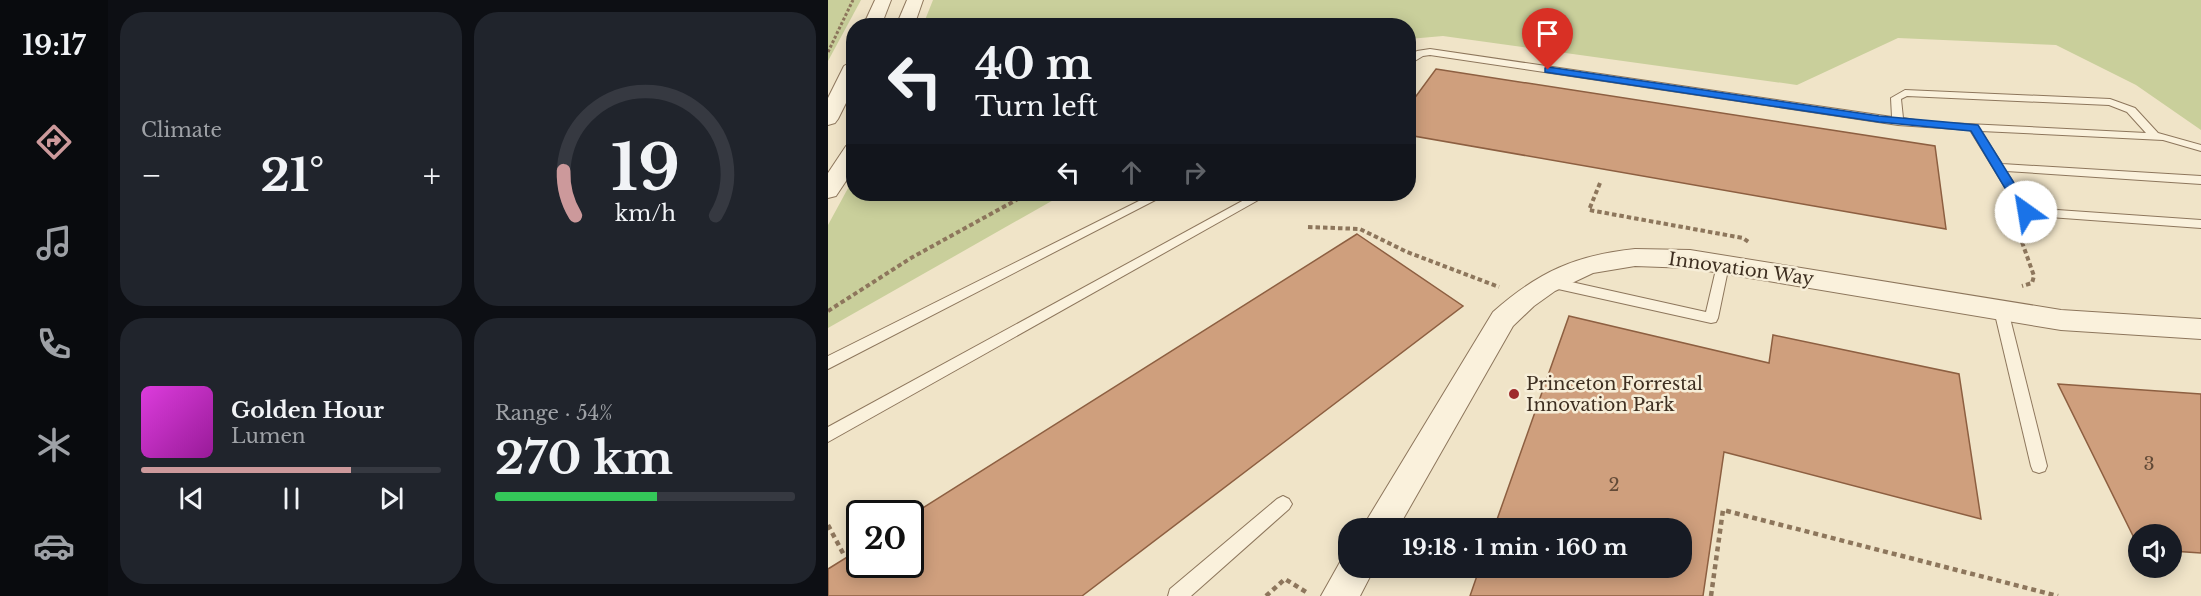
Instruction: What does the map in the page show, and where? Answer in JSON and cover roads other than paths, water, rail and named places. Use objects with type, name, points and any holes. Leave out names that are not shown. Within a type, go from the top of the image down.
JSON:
[{"type":"street","points":[[875,18],[883,0]]},
{"type":"street","points":[[908,18],[915,0]]},
{"type":"street","points":[[828,119],[846,82]]},
{"type":"street","points":[[828,191],[846,163]]},
{"type":"street","name":"Innovation Way","points":[[1385,518],[1503,319],[1525,296],[1547,281],[1576,268],[1614,259],[1656,257],[1723,265],[2001,310],[2117,325],[2201,329]]},
{"type":"street","points":[[1340,596],[1351,578]]},
{"type":"lane","points":[[1416,56],[1431,52],[1898,122],[2155,137],[2179,140],[2201,148]]},
{"type":"lane","points":[[1898,122],[1896,98],[1905,93],[2110,102],[2131,110],[2155,137]]},
{"type":"lane","points":[[1974,128],[2026,212],[2201,224]]},
{"type":"lane","points":[[1998,168],[2201,180]]},
{"type":"lane","points":[[828,363],[1147,201]]},
{"type":"lane","points":[[828,435],[1250,201]]},
{"type":"lane","points":[[1547,281],[1711,318],[1723,265]]},
{"type":"lane","points":[[2001,310],[2039,466]]},
{"type":"lane","points":[[1177,596],[1283,504]]},
{"type":"place","name":"Princeton Forrestal Innovation Park","points":[[1514,394]]}]
